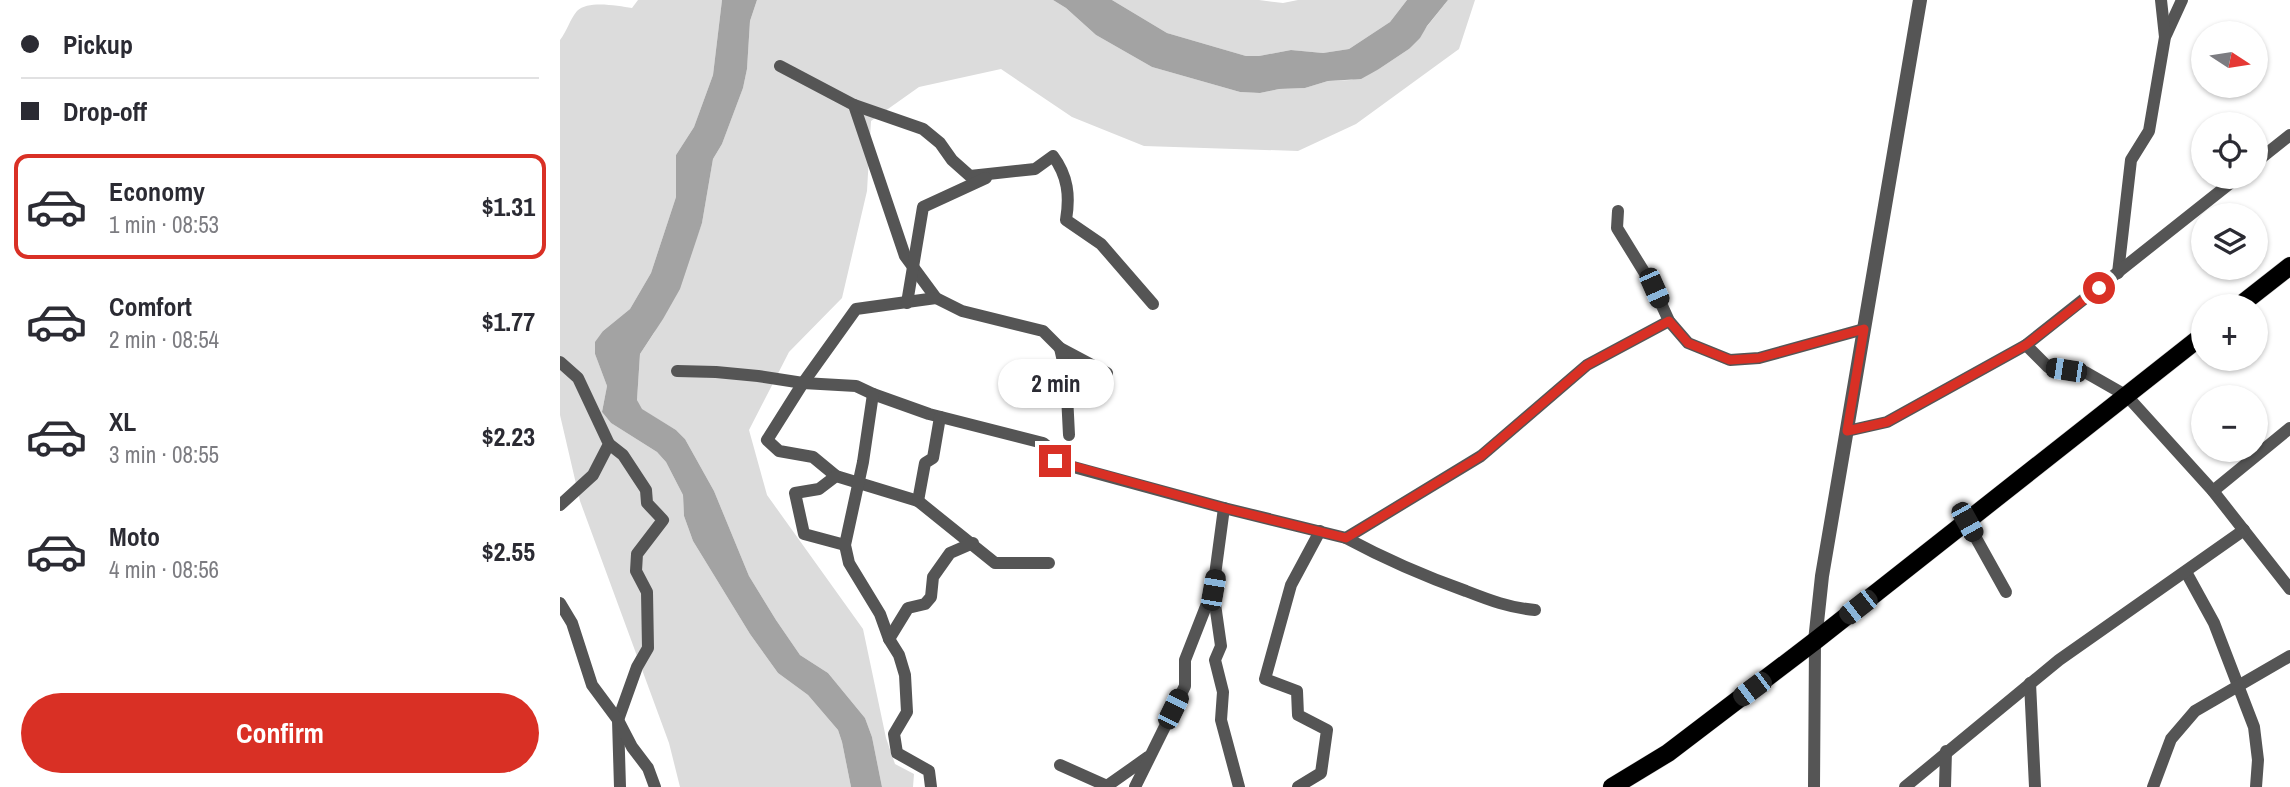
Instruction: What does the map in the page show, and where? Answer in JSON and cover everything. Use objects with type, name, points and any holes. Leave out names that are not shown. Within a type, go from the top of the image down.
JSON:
[{"type":"main road","points":[[2254,294],[2290,266]]},
{"type":"main road","points":[[1612,787],[1668,753],[1815,641],[2191,345]]},
{"type":"street","points":[[1814,787],[1815,641],[1822,576],[1920,0]]},
{"type":"street","points":[[2161,0],[2165,37]]},
{"type":"street","points":[[2118,273],[2131,160],[2149,131],[2165,37],[2182,0]]},
{"type":"street","points":[[780,66],[855,105],[923,129],[940,143],[952,160],[970,176],[1035,169],[1053,156],[1062,168],[1066,181],[1069,202],[1066,220],[1101,243],[1153,304]]},
{"type":"street","points":[[855,105],[905,256],[936,299],[962,311],[1043,331],[1060,348],[1107,373]]},
{"type":"street","points":[[2268,152],[2290,135]]},
{"type":"street","points":[[906,303],[923,207],[996,174]]},
{"type":"street","points":[[1847,431],[1887,422],[2026,345],[2223,189]]},
{"type":"street","points":[[1618,211],[1617,228],[1654,288],[1669,321],[1688,343],[1730,360],[1759,358],[1864,329]]},
{"type":"street","points":[[936,299],[856,309],[803,383],[767,440],[779,451],[813,457],[836,476],[918,501],[995,563],[1049,564]]},
{"type":"street","points":[[1346,538],[1481,456],[1587,365],[1669,321]]},
{"type":"street","points":[[2026,345],[2048,367],[2085,372],[2127,396],[2213,491],[2244,530],[2285,571],[2290,589]]},
{"type":"street","points":[[1060,348],[1066,375],[1069,435]]},
{"type":"street","points":[[560,362],[578,378],[609,444],[623,456],[646,490],[647,503],[663,520],[637,554],[636,571],[647,592],[650,620],[648,648],[637,667],[618,720],[620,787]]},
{"type":"street","points":[[677,371],[856,386],[940,417],[1043,443],[1057,458],[1224,508],[1346,538],[1419,574],[1513,608],[1535,610]]},
{"type":"street","points":[[560,374],[578,378]]},
{"type":"street","points":[[873,394],[845,545],[849,563],[880,614],[889,639],[899,655],[905,676],[907,712],[894,734],[897,753],[929,771],[931,787]]},
{"type":"street","points":[[918,501],[925,463],[933,458],[940,417]]},
{"type":"street","points":[[2213,491],[2290,428]]},
{"type":"street","points":[[560,505],[593,475],[609,444]]},
{"type":"street","points":[[836,476],[819,489],[795,492],[804,534],[845,545]]},
{"type":"street","points":[[1135,787],[1185,686],[1185,660],[1213,590],[1224,508]]},
{"type":"street","points":[[1967,522],[2006,592]]},
{"type":"street","points":[[1905,787],[2059,660],[2244,530]]},
{"type":"street","points":[[1298,787],[1321,773],[1327,730],[1298,715],[1297,691],[1265,679],[1291,585],[1320,531]]},
{"type":"street","points":[[889,639],[908,608],[925,604],[932,597],[933,577],[950,553],[973,543]]},
{"type":"street","points":[[2186,572],[2214,622],[2254,727],[2258,760],[2256,787]]},
{"type":"street","points":[[1213,590],[1221,646],[1214,660],[1223,692],[1221,720],[1239,787]]},
{"type":"street","points":[[560,603],[572,623],[592,685],[648,768],[655,787]]},
{"type":"street","points":[[2153,787],[2171,739],[2195,711],[2290,656]]},
{"type":"street","points":[[2029,683],[2035,746],[2035,787]]},
{"type":"street","points":[[1945,787],[1946,751]]},
{"type":"street","points":[[1060,765],[1107,786],[1151,754]]},
{"type":"shaded area","points":[[638,0],[722,0],[713,75],[694,127],[676,155],[676,197],[651,273],[630,309],[603,331],[595,354],[607,386],[602,412],[611,423],[657,452],[666,462],[683,495],[684,516],[693,541],[750,634],[778,673],[808,695],[838,730],[851,787],[680,787],[669,743],[580,501],[560,415],[560,40],[577,11],[582,8],[603,5],[632,8]]},
{"type":"shaded area","points":[[722,0],[757,0],[750,21],[743,88],[722,144],[713,159],[702,223],[680,289],[640,354],[637,400],[642,409],[676,430],[685,439],[714,491],[749,576],[776,620],[800,655],[828,673],[865,718],[872,737],[882,787],[851,787],[838,730],[808,695],[778,673],[750,634],[693,541],[684,516],[683,495],[666,462],[657,452],[611,423],[602,412],[607,386],[595,354],[595,342],[603,331],[630,309],[651,273],[676,197],[676,155],[694,127],[713,75]]},
{"type":"shaded area","points":[[757,0],[1053,0],[1096,35],[1152,67],[1240,92],[1260,93],[1305,88],[1328,81],[1351,80],[1379,69],[1409,49],[1448,0],[1475,0],[1459,49],[1356,124],[1298,151],[1144,146],[1072,117],[1001,69],[919,87],[871,121],[867,191],[842,298],[789,352],[749,430],[767,495],[863,629],[886,738],[895,764],[914,774],[913,787],[882,787],[872,737],[865,718],[828,673],[800,655],[776,620],[749,576],[714,491],[685,439],[676,430],[641,409],[637,400],[640,354],[654,333],[692,250],[702,223],[713,159],[722,144],[743,88],[750,21]]},
{"type":"shaded area","points":[[1053,0],[1112,0],[1167,33],[1246,56],[1259,56],[1291,50],[1323,53],[1349,49],[1390,22],[1407,0],[1448,0],[1409,49],[1361,79],[1328,81],[1305,88],[1260,93],[1240,92],[1152,67],[1096,35]]},
{"type":"shaded area","points":[[1112,0],[1259,0],[1283,3],[1298,0],[1407,0],[1390,22],[1349,49],[1323,53],[1291,50],[1246,56],[1167,33]]},
{"type":"route","points":[[1055,461],[1116,480],[1346,538],[1481,456],[1587,365],[1669,321],[1688,343],[1730,360],[1759,358],[1864,329],[1847,431],[1887,422],[2026,345],[2099,288]]}]
